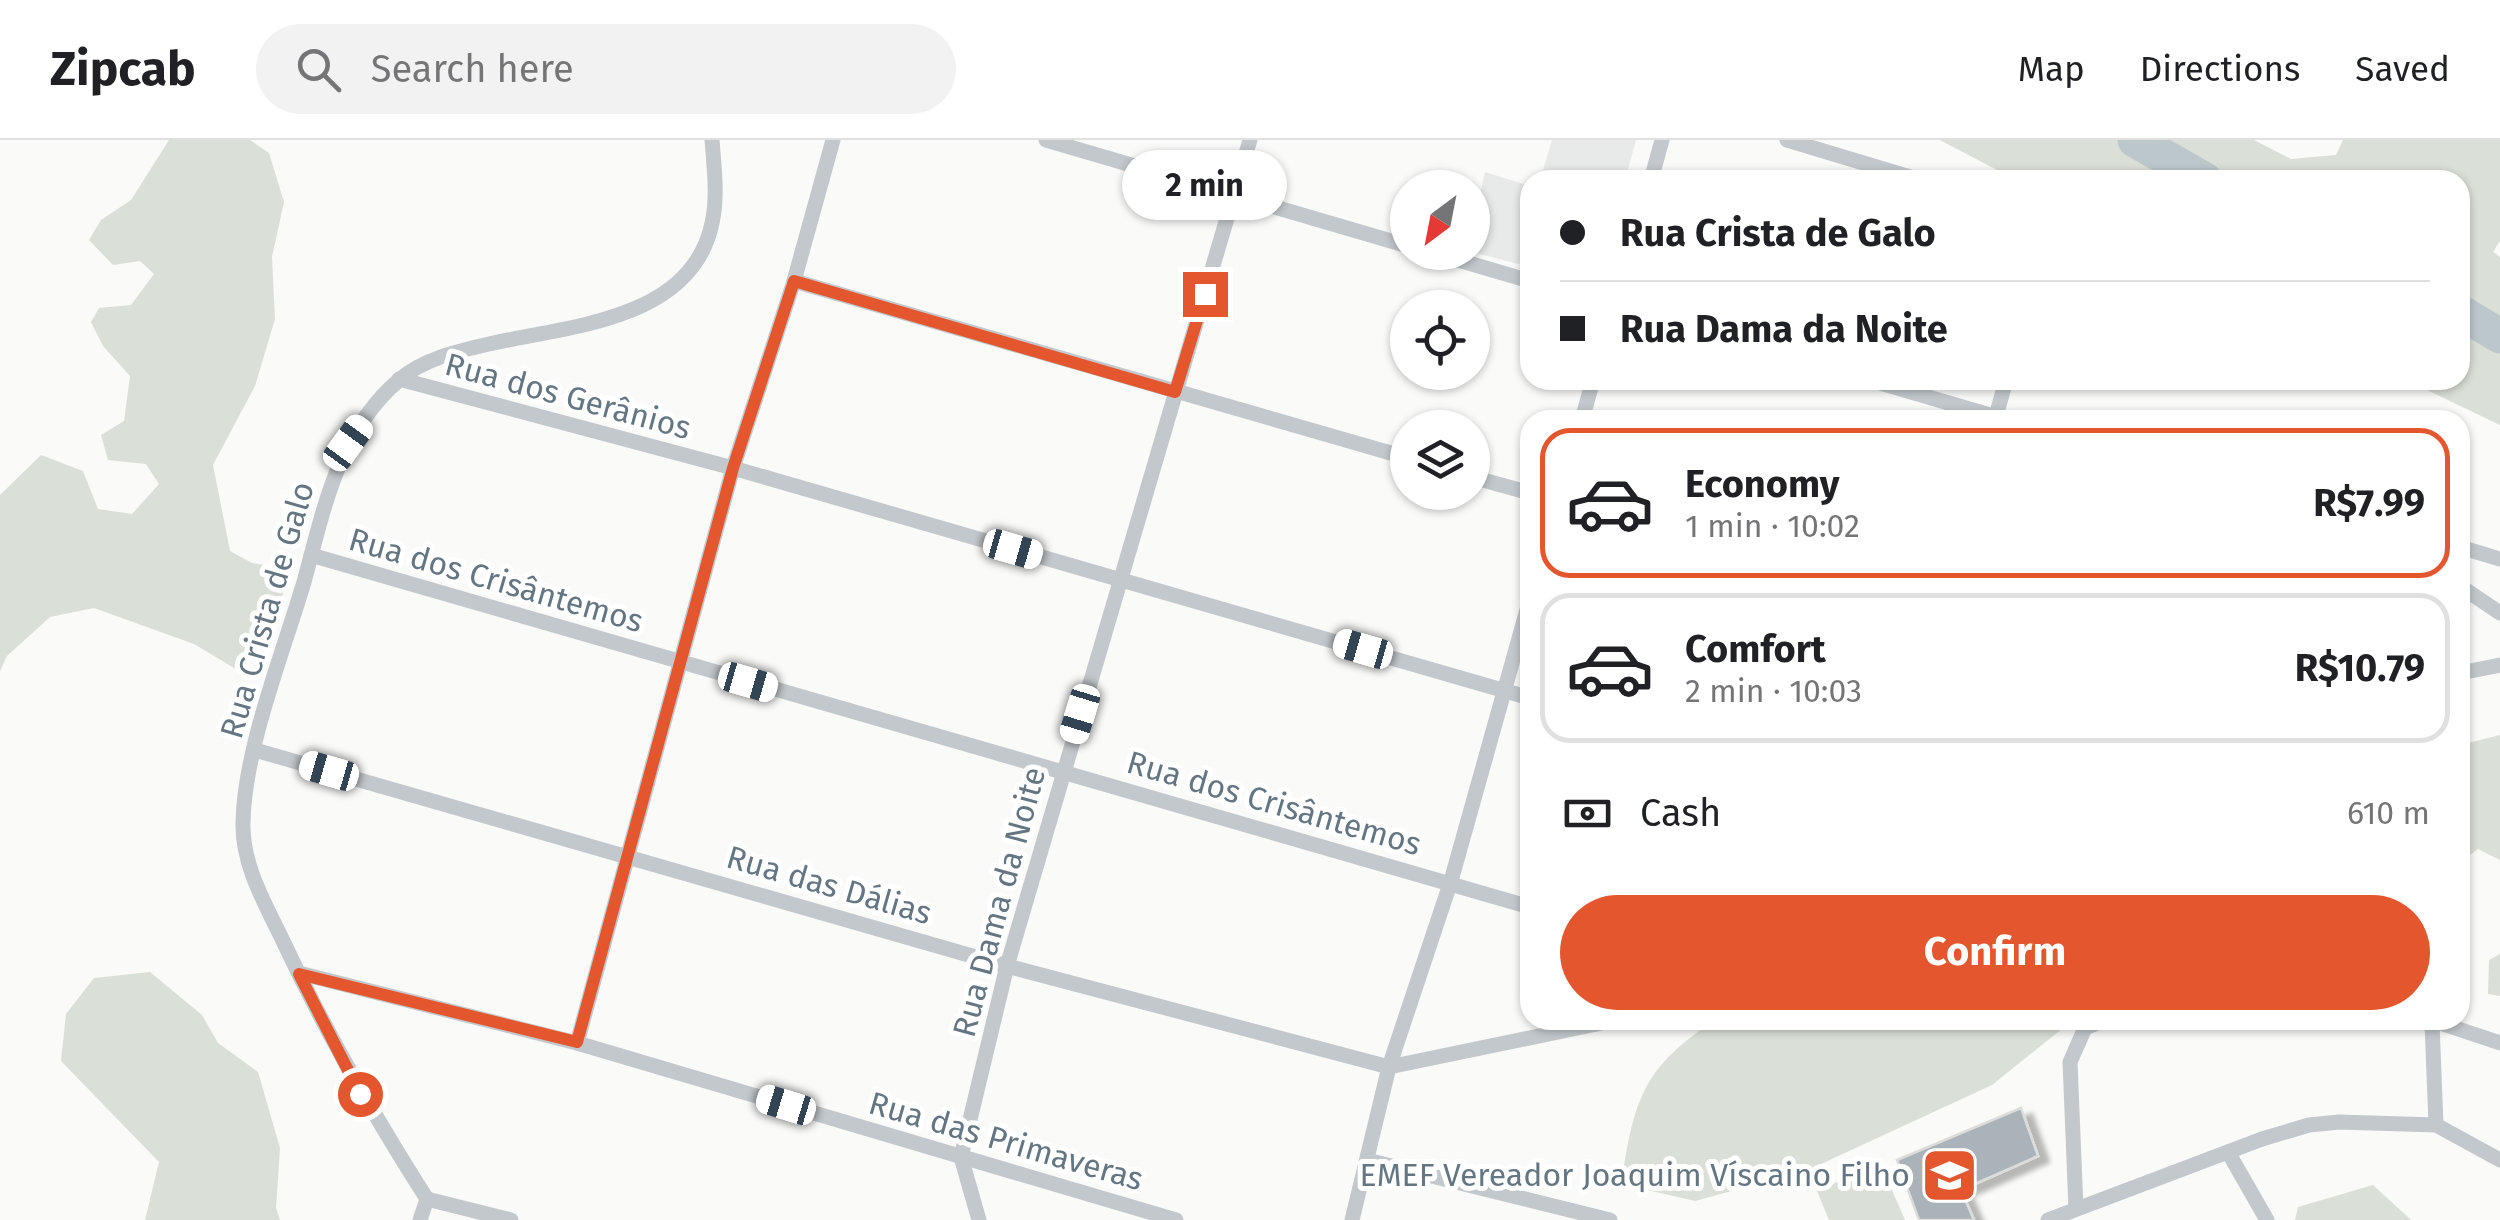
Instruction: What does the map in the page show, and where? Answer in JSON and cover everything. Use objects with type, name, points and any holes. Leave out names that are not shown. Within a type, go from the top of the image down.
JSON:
[{"type":"street","name":"Rua Crista de Galo","points":[[428,1199],[360,1094],[252,875],[244,844],[244,797],[255,750],[348,443],[400,379],[454,352],[592,322],[658,300],[678,284],[707,242],[714,220],[712,140]]},
{"type":"street","points":[[577,1042],[678,661],[833,140]]},
{"type":"street","points":[[1046,140],[1390,241]]},
{"type":"street","name":"Rua Dama da Noite","points":[[979,1220],[961,1157],[1006,966],[1250,140]]},
{"type":"street","points":[[1653,170],[1662,140]]},
{"type":"street","points":[[1787,140],[1887,170]]},
{"type":"street","points":[[1490,269],[1520,278]]},
{"type":"street","points":[[794,281],[1390,453]]},
{"type":"street","name":"Rua dos Gerânios","points":[[400,379],[733,468],[1520,695]]},
{"type":"street","points":[[1903,390],[1969,410]]},
{"type":"street","points":[[1490,482],[1520,491]]},
{"type":"street","points":[[2470,550],[2500,559]]},
{"type":"street","name":"Rua dos Crisântemos","points":[[312,555],[1520,904]]},
{"type":"street","points":[[2470,593],[2500,613]]},
{"type":"street","points":[[1352,1220],[1389,1067],[1450,882],[1520,632]]},
{"type":"street","points":[[2470,672],[2500,665]]},
{"type":"street","name":"Rua das Dálias","points":[[255,750],[1006,966],[1389,1067]]},
{"type":"street","name":"Rua das Primaveras","points":[[299,974],[577,1042],[1176,1220]]},
{"type":"street","points":[[1389,1067],[1568,1030]]},
{"type":"street","points":[[2076,1208],[2069,1081],[2074,1046],[2085,1030]]},
{"type":"street","points":[[2432,1030],[2436,1126]]},
{"type":"street","points":[[2458,1030],[2500,1043]]},
{"type":"street","points":[[2048,1220],[2228,1152],[2324,1124],[2436,1126],[2500,1160]]},
{"type":"street","points":[[2228,1152],[2267,1220]]},
{"type":"street","points":[[1367,1160],[1610,1220]]},
{"type":"street","points":[[420,1220],[428,1199],[511,1220]]},
{"type":"shaded area","points":[[169,140],[250,140],[269,153],[284,202],[272,257],[275,319],[255,386],[213,465],[230,551],[252,563],[275,567],[287,585],[275,612],[255,629],[254,653],[241,672],[194,644],[94,608],[50,617],[7,656],[0,671],[0,495],[41,455],[83,471],[98,509],[132,514],[159,484],[146,464],[108,460],[101,435],[124,421],[130,376],[103,346],[91,322],[99,308],[131,305],[154,274],[140,261],[113,265],[89,240],[101,220],[131,200]]},
{"type":"shaded area","points":[[1552,140],[1636,140],[1628,170],[1543,170]]},
{"type":"shaded area","points":[[1940,140],[2254,140],[2291,159],[2336,155],[2343,140],[2500,140],[2500,241],[2493,252],[2500,257],[2500,425],[2427,390],[2470,390],[2470,170],[1997,170]]},
{"type":"shaded area","points":[[1490,174],[1520,183],[1518,264],[1490,257]]},
{"type":"shaded area","points":[[2500,735],[2500,860],[2478,849],[2470,855],[2470,742]]},
{"type":"shaded area","points":[[2500,954],[2500,996],[2488,994],[2489,960]]},
{"type":"shaded area","points":[[150,972],[202,1015],[218,1043],[258,1072],[280,1148],[276,1208],[280,1220],[145,1220],[159,1162],[61,1061],[66,1014],[94,978]]},
{"type":"shaded area","points":[[1701,1030],[2061,1030],[1992,1085],[1808,1170],[1695,1201],[1621,1184],[1631,1130],[1646,1088],[1671,1054]]},
{"type":"shaded area","points":[[1880,1163],[1905,1220],[1829,1220],[1817,1191]]},
{"type":"shaded area","points":[[2373,1185],[2411,1220],[2295,1220],[2298,1207]]},
{"type":"building","name":"EMEF Vereador Joaquim Víscaino Filho","points":[[2021,1108],[2038,1156],[1961,1190],[1974,1220],[1919,1220],[1897,1160]]},
{"type":"waterway","points":[[2135,140],[2188,170]]},
{"type":"waterway","points":[[2470,318],[2500,336]]},
{"type":"place","name":"EMEF Vereador Joaquim Víscaino Filho","points":[[1949,1175]]},
{"type":"route","points":[[360,1094],[299,974],[577,1042],[733,468],[794,281],[1175,392],[1205,294]]}]
